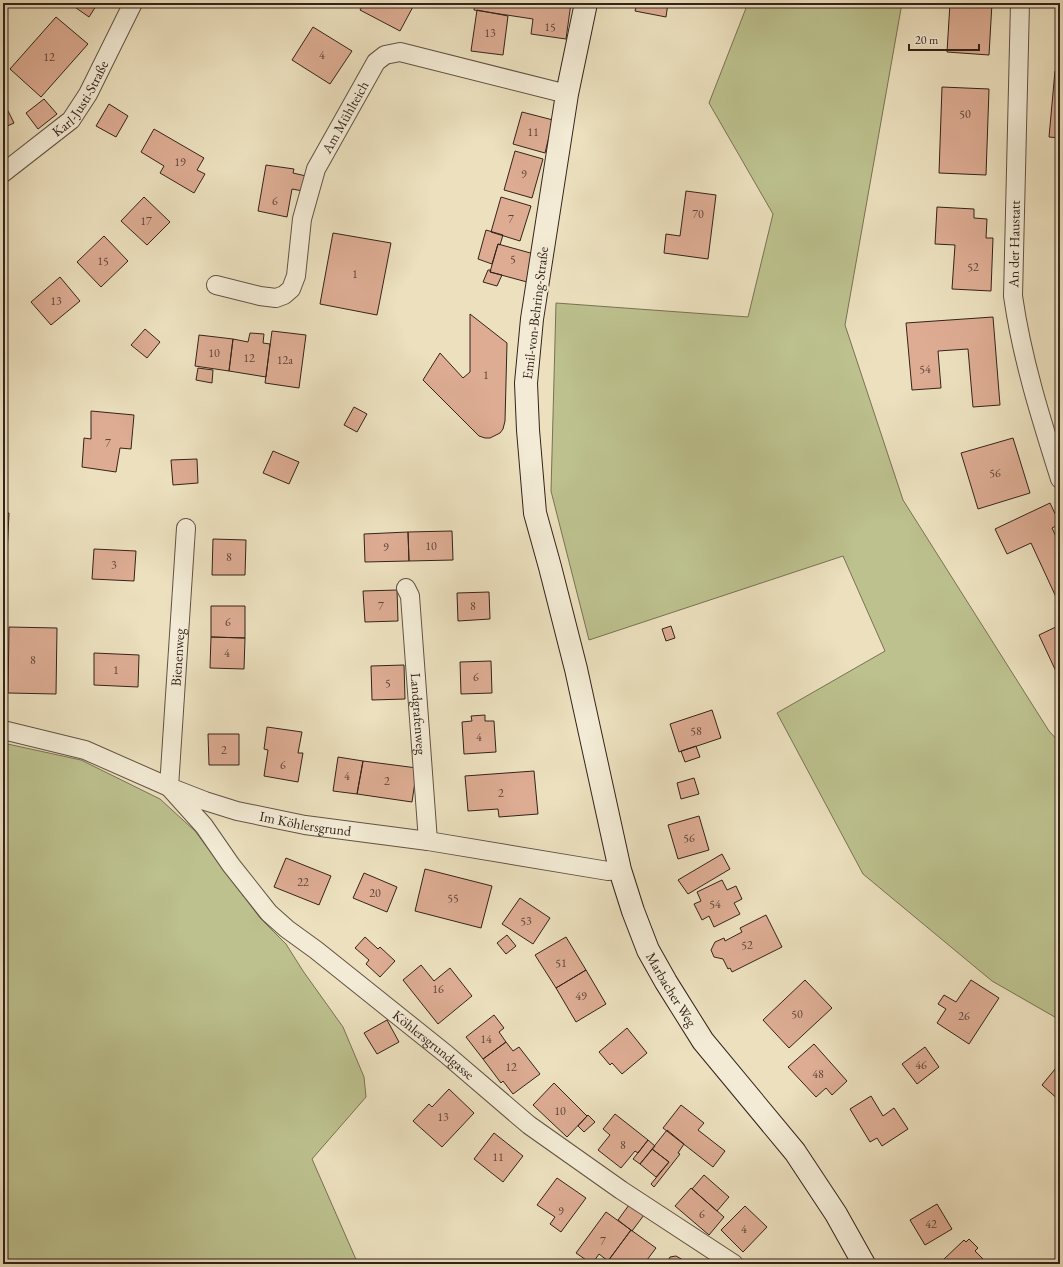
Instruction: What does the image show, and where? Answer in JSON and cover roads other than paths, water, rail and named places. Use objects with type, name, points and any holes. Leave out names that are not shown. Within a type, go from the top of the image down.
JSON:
[{"type":"main road","name":"Emil-von-Behring-Straße","points":[[576,669],[535,513],[528,430],[526,383],[532,318],[567,94],[586,3]]},
{"type":"main road","name":"Marbacher Weg","points":[[576,669],[620,870],[633,911],[648,950],[703,1041],[795,1152],[836,1214],[864,1264]]},
{"type":"street","name":"Karl-Justi-Straße","points":[[3,173],[71,120],[88,94],[133,3]]},
{"type":"street","name":"An der Haustatt","points":[[1020,3],[1013,296],[1017,322],[1038,410],[1060,479]]},
{"type":"street","name":"Am Mühlteich","points":[[216,285],[260,296],[276,298],[291,290],[296,276],[302,219],[316,168],[376,62],[385,55],[400,52],[567,94]]},
{"type":"street","name":"Bienenweg","points":[[169,787],[186,528]]},
{"type":"street","name":"Landgrafenweg","points":[[406,588],[410,596],[428,841]]},
{"type":"street","name":"Im Köhlersgrund","points":[[3,730],[86,750],[169,787],[205,801],[237,811],[305,825],[428,841],[608,871],[620,870]]},
{"type":"street","name":"Köhlersgrundgasse","points":[[169,787],[204,826],[231,865],[269,913],[287,929],[316,950],[446,1054],[530,1125],[621,1190],[734,1264]]}]
